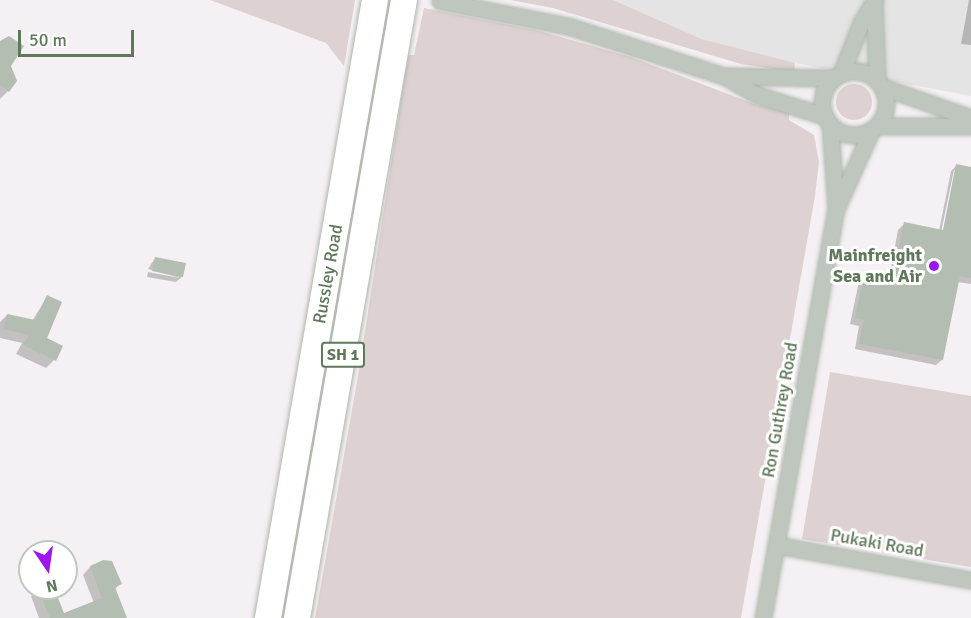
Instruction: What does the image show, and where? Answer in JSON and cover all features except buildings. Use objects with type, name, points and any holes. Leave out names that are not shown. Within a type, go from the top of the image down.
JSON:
[{"type":"highway","name":"Russley Road","points":[[297,618],[404,0]]},
{"type":"highway","points":[[389,91],[414,0]]},
{"type":"highway","name":"Russley Road","points":[[268,618],[372,8]]},
{"type":"street","points":[[440,1],[568,26],[724,76],[756,95],[827,120],[854,135],[874,128],[971,126]]},
{"type":"street","points":[[827,120],[822,97],[837,76],[861,22],[875,1]]},
{"type":"street","points":[[874,128],[885,113],[880,83],[875,1]]},
{"type":"street","points":[[724,76],[837,76],[860,71],[880,83],[971,118]]},
{"type":"street","name":"Ron Guthrey Road","points":[[827,120],[836,209]]},
{"type":"street","name":"Ron Guthrey Road","points":[[763,618],[836,209],[874,128]]},
{"type":"street","name":"Pukaki Road","points":[[776,544],[971,580]]},
{"type":"shaded area","points":[[210,0],[355,0],[344,66],[326,43]]},
{"type":"shaded area","points":[[510,0],[613,0],[702,39],[795,63],[794,72],[741,64],[553,8]]},
{"type":"shaded area","points":[[613,0],[971,0],[971,96],[785,61],[702,39]]},
{"type":"shaded area","points":[[424,8],[536,30],[631,57],[757,105],[789,112],[789,120],[814,135],[819,162],[815,196],[741,618],[315,618],[357,382],[408,55],[414,55]]},
{"type":"shaded area","points":[[854,84],[867,89],[872,102],[867,115],[854,120],[841,115],[836,102],[841,89]]},
{"type":"shaded area","points":[[830,372],[971,396],[971,567],[802,539]]},
{"type":"place","name":"Mainfreight Sea and Air","points":[[934,266]]}]
